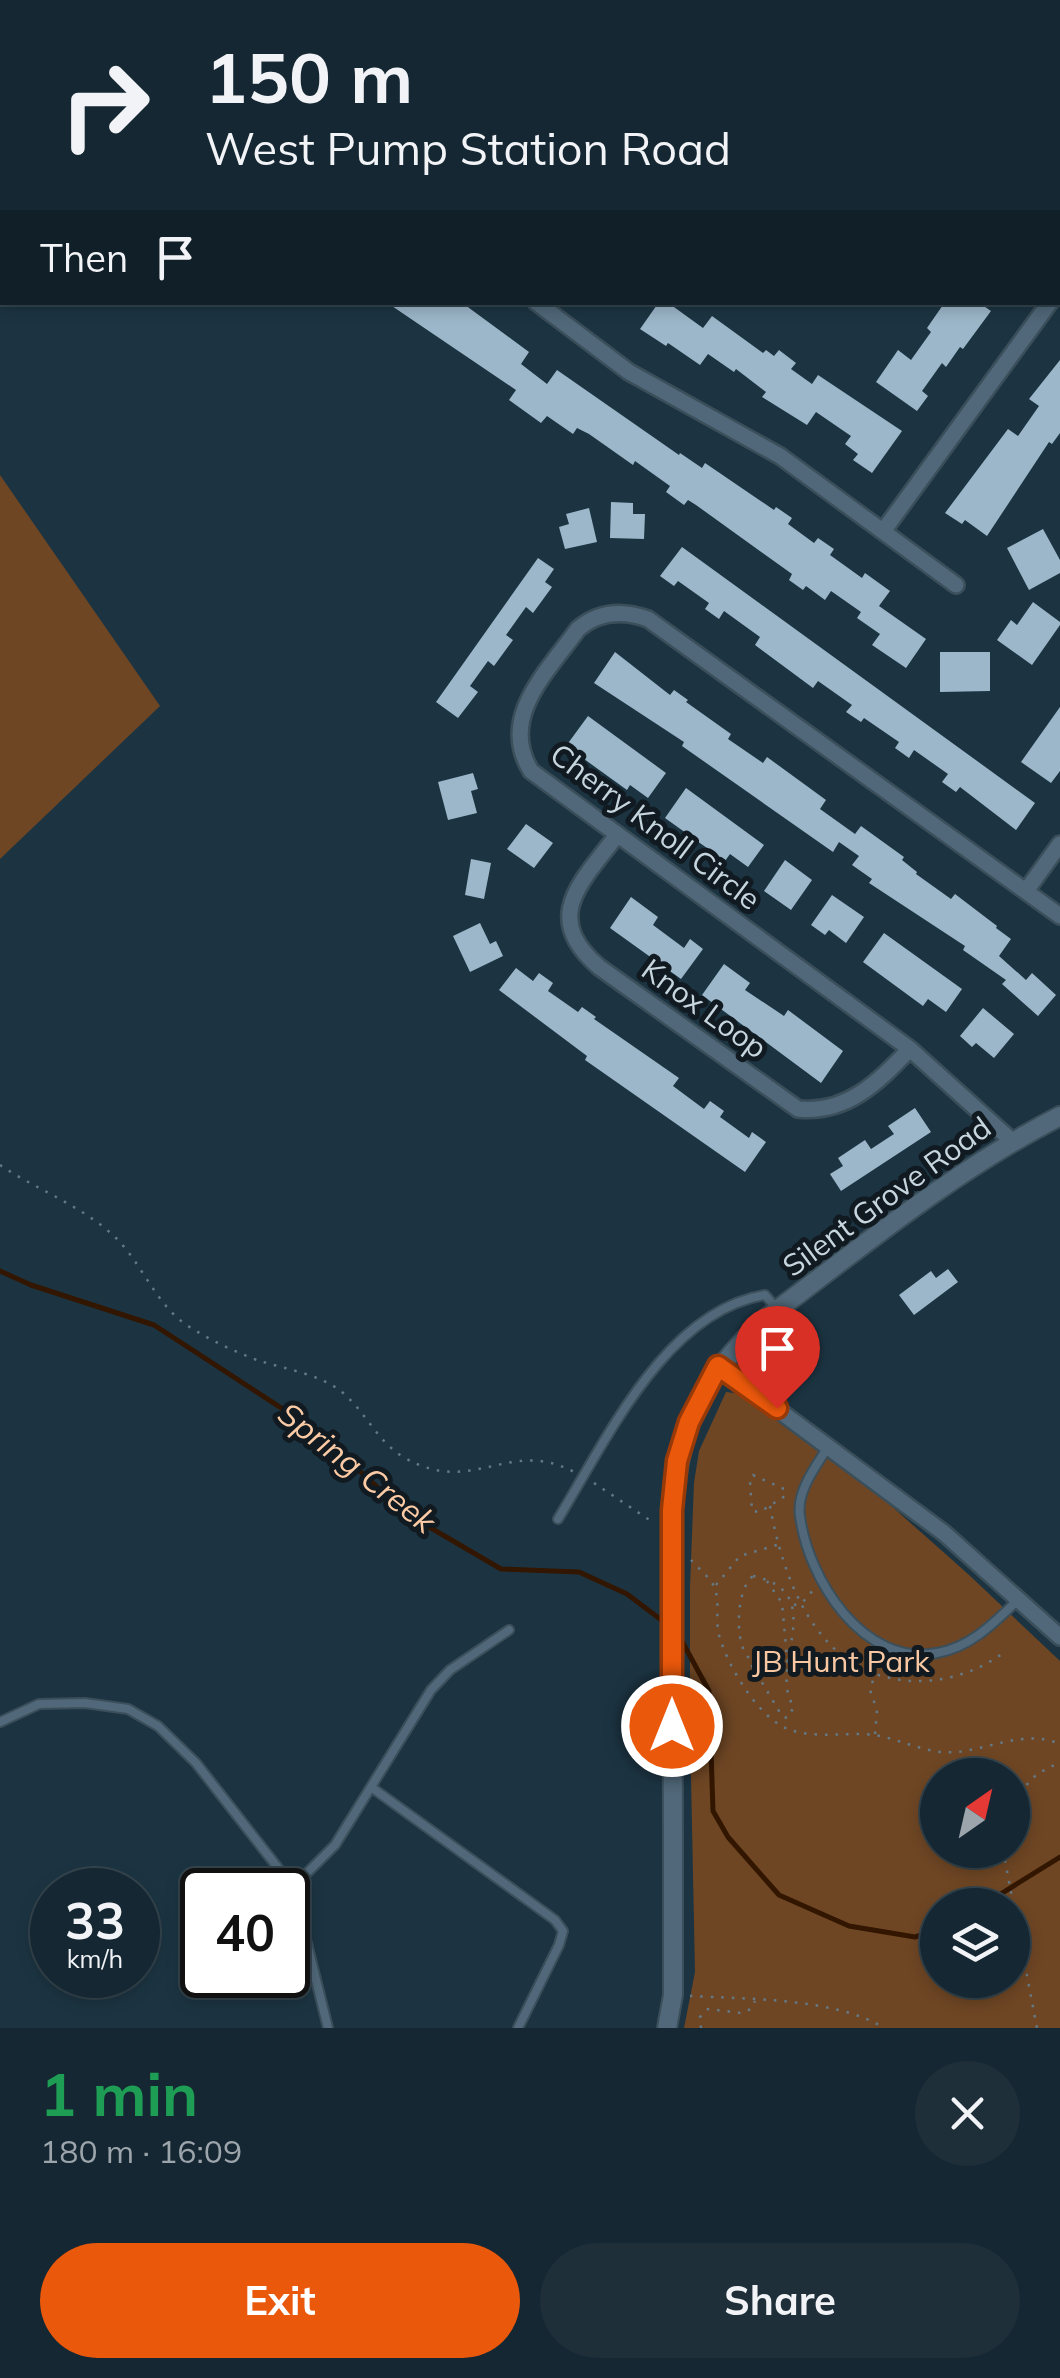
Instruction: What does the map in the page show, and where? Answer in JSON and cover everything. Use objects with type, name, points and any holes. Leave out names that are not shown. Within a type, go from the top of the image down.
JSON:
[{"type":"street","points":[[540,305],[628,372],[780,456],[956,585]]},
{"type":"street","points":[[884,530],[1048,305]]},
{"type":"street","name":"Cherry Knoll Circle","points":[[1012,1141],[910,1049],[531,771],[518,744],[524,706],[578,629],[589,620],[616,612],[648,619],[1060,916]]},
{"type":"street","name":"Knox Loop","points":[[616,835],[581,882],[568,914],[572,938],[599,967],[798,1109],[818,1111],[851,1100],[910,1049]]},
{"type":"street","points":[[1026,891],[1060,844]]},
{"type":"street","name":"Silent Grove Road","points":[[667,2028],[674,1996],[672,1510],[677,1461],[689,1422],[718,1366],[778,1310],[902,1216],[1012,1141],[1060,1116]]},
{"type":"street","points":[[718,1366],[944,1532],[1060,1637]]},
{"type":"lane","points":[[558,1519],[654,1364],[683,1334],[748,1298],[765,1295],[778,1310]]},
{"type":"lane","points":[[828,1446],[806,1483],[799,1514],[821,1580],[849,1621],[866,1637],[892,1649],[934,1654],[967,1644],[1018,1600]]},
{"type":"lane","points":[[310,1869],[335,1845],[431,1690],[450,1670],[509,1630]]},
{"type":"lane","points":[[0,1722],[39,1704],[85,1703],[128,1709],[158,1726],[196,1763],[277,1868]]},
{"type":"lane","points":[[371,1787],[554,1920],[563,1931],[518,2028]]},
{"type":"lane","points":[[310,1958],[328,2028]]},
{"type":"path","points":[[0,1165],[52,1193],[114,1236],[142,1269],[160,1300],[184,1324],[228,1348],[340,1390],[373,1432],[402,1457],[434,1472],[460,1474],[524,1459],[543,1460],[622,1499],[662,1529]]},
{"type":"path","points":[[754,1476],[780,1488],[785,1492],[782,1498],[760,1512],[752,1511],[750,1482],[754,1476]]},
{"type":"path","points":[[715,1586],[740,1556],[777,1545]]},
{"type":"path","points":[[689,1558],[715,1586],[719,1634],[731,1663],[754,1700],[778,1725],[810,1734],[875,1735],[954,1753],[1020,1738],[1047,1738],[1060,1744]]},
{"type":"path","points":[[754,1576],[774,1582],[792,1605],[786,1696],[794,1707],[787,1718],[753,1673],[753,1659],[742,1646],[744,1587],[754,1576]]},
{"type":"path","points":[[766,1580],[782,1603],[788,1674]]},
{"type":"path","points":[[792,1605],[802,1603],[821,1580]]},
{"type":"path","points":[[892,1649],[894,1679]]},
{"type":"path","points":[[875,1673],[870,1690],[877,1710],[875,1735]]},
{"type":"path","points":[[1030,1781],[1060,1762]]},
{"type":"path","points":[[1005,1868],[1038,2028]]},
{"type":"path","points":[[674,1996],[788,2002],[867,2017],[884,2028]]},
{"type":"path","points":[[701,2028],[700,2017],[708,2009],[751,2010],[755,2000]]},
{"type":"green space","points":[[0,475],[160,706],[0,859]]},
{"type":"green space","name":"JB Hunt Park","points":[[726,1392],[750,1395],[825,1447],[1060,1661],[1060,2028],[684,2028],[695,1972],[690,1728],[694,1483],[699,1451]]},
{"type":"building","points":[[390,305],[465,305],[529,352],[521,364],[547,384],[557,370],[679,455],[702,468],[705,463],[792,518],[788,524],[814,543],[818,538],[834,549],[830,555],[862,578],[865,573],[890,591],[879,606],[926,639],[906,668],[872,645],[880,634],[857,618],[861,612],[831,591],[825,600],[806,586],[803,590],[789,580],[792,574],[696,505],[688,500],[684,505],[666,492],[670,486],[635,461],[633,465],[577,428],[573,434],[547,416],[541,423],[509,400],[516,390]]},
{"type":"building","points":[[657,305],[671,305],[703,328],[712,316],[763,353],[766,350],[774,356],[779,350],[796,363],[791,369],[812,384],[818,375],[902,431],[872,473],[853,460],[858,454],[845,444],[851,436],[816,412],[807,425],[762,397],[766,392],[736,369],[734,372],[708,354],[700,365],[640,329]]},
{"type":"building","points":[[943,305],[982,305],[991,311],[963,349],[960,347],[946,367],[942,363],[922,391],[928,396],[917,411],[876,382],[898,350],[911,360],[931,332],[927,328]]},
{"type":"building","points":[[1060,360],[1060,433],[1052,444],[1049,442],[987,536],[965,520],[962,524],[945,513],[1008,429],[1018,436],[1039,406],[1029,399]]},
{"type":"building","points":[[611,502],[633,503],[633,514],[645,514],[644,539],[610,538]]},
{"type":"building","points":[[589,508],[597,542],[565,549],[559,527],[569,524],[566,514]]},
{"type":"building","points":[[1043,529],[1060,560],[1060,573],[1029,590],[1007,548]]},
{"type":"building","points":[[682,547],[1035,803],[1016,830],[960,787],[956,792],[942,782],[948,774],[914,750],[909,758],[895,748],[899,742],[864,718],[861,722],[846,712],[852,705],[818,681],[813,688],[755,645],[760,637],[724,611],[719,619],[705,609],[709,603],[678,581],[674,586],[660,576]]},
{"type":"building","points":[[538,558],[554,569],[545,582],[552,587],[533,613],[526,607],[506,635],[513,640],[494,666],[488,661],[470,686],[478,692],[458,718],[436,702]]},
{"type":"building","points":[[1033,602],[1060,625],[1032,665],[997,640],[1011,620],[1017,625]]},
{"type":"building","points":[[615,652],[670,695],[674,690],[688,700],[731,734],[728,739],[763,763],[767,757],[826,800],[820,809],[855,834],[861,826],[904,857],[902,860],[916,874],[951,899],[955,894],[997,926],[1011,939],[999,956],[1026,980],[1032,973],[1056,995],[1038,1016],[1002,984],[1006,980],[963,950],[965,946],[869,883],[872,879],[852,865],[859,856],[839,842],[833,852],[682,746],[684,742],[594,683]]},
{"type":"building","points":[[940,652],[990,652],[990,691],[940,692]]},
{"type":"building","points":[[1060,707],[1060,771],[1051,783],[1021,762]]},
{"type":"building","points":[[588,716],[666,773],[648,798],[630,785],[627,790],[566,746]]},
{"type":"building","points":[[473,773],[478,789],[471,791],[477,813],[448,820],[438,782]]},
{"type":"building","points":[[686,788],[764,845],[748,867],[730,854],[725,861],[665,818]]},
{"type":"building","points":[[526,824],[553,843],[534,868],[507,849]]},
{"type":"building","points":[[471,859],[491,863],[484,899],[465,895]]},
{"type":"building","points":[[785,860],[812,880],[791,910],[764,891]]},
{"type":"building","points":[[832,895],[864,917],[846,943],[829,930],[825,935],[811,925]]},
{"type":"building","points":[[631,897],[658,917],[653,925],[684,948],[690,939],[703,949],[681,979],[610,928]]},
{"type":"building","points":[[480,923],[490,944],[496,941],[503,956],[470,972],[453,936]]},
{"type":"building","points":[[884,933],[962,989],[946,1012],[928,999],[923,1006],[863,962]]},
{"type":"building","points":[[724,964],[750,983],[745,990],[784,1016],[788,1010],[843,1051],[821,1083],[702,995]]},
{"type":"building","points":[[516,968],[533,981],[539,973],[553,983],[548,991],[578,1012],[582,1007],[679,1078],[673,1086],[704,1109],[710,1101],[724,1111],[720,1117],[749,1138],[752,1132],[766,1142],[745,1172],[585,1060],[587,1056],[499,990]]},
{"type":"building","points":[[983,1008],[1014,1034],[994,1058],[960,1036]]},
{"type":"building","points":[[915,1108],[931,1132],[841,1191],[830,1174],[843,1166],[838,1158],[865,1140],[871,1149],[894,1134],[888,1126]]},
{"type":"building","points":[[948,1269],[958,1282],[914,1315],[899,1295],[931,1271],[936,1278]]},
{"type":"waterway","name":"Spring Creek","points":[[0,1271],[154,1325],[312,1428],[407,1514],[501,1569],[579,1572],[627,1594],[668,1625]]},
{"type":"waterway","name":"Spring Creek","points":[[677,1632],[709,1691],[713,1811],[728,1837],[779,1895],[849,1926],[920,1935]]},
{"type":"waterway","name":"Spring Creek","points":[[1010,1888],[1060,1857]]},
{"type":"route","points":[[672,1726],[672,1510],[677,1461],[689,1422],[718,1366],[777,1408]]}]
